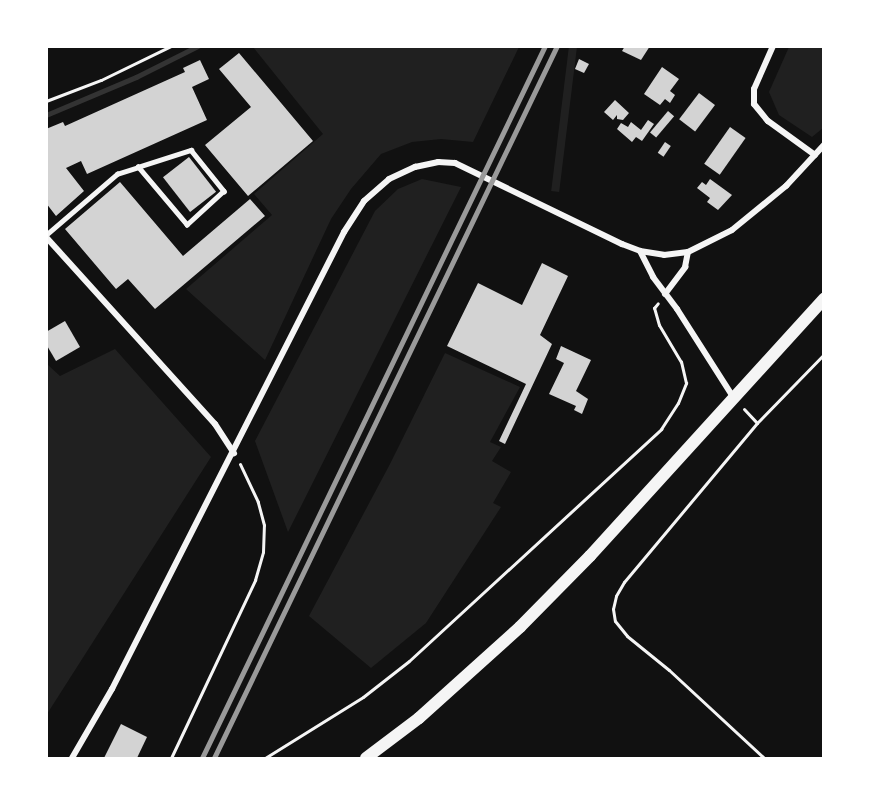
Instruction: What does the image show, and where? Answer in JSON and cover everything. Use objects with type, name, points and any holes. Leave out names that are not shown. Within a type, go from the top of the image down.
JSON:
[{"type":"main road","points":[[366,759],[419,718],[520,627],[590,556],[824,298]]},
{"type":"street","points":[[773,46],[754,89],[754,104],[768,121],[815,155]]},
{"type":"street","points":[[72,759],[112,690],[344,232],[364,201],[389,179],[415,167],[438,162],[455,163],[640,251],[664,255],[688,252],[732,230],[786,186],[824,145]]},
{"type":"street","points":[[46,236],[50,245],[215,424],[234,453]]},
{"type":"street","points":[[640,251],[664,294],[677,309],[732,397]]},
{"type":"street","points":[[664,294],[685,267],[688,252]]},
{"type":"lane","points":[[46,236],[117,174],[138,167],[191,150],[224,191],[187,225],[138,167]]},
{"type":"path","points":[[46,101],[101,80],[171,46]]},
{"type":"path","points":[[266,759],[363,698],[409,661],[661,429],[678,403],[686,383],[681,362],[659,325],[654,308],[664,294]]},
{"type":"path","points":[[764,759],[669,670],[627,636],[615,621],[613,609],[616,596],[624,582],[757,423],[824,354]]},
{"type":"path","points":[[732,397],[757,423]]},
{"type":"path","points":[[171,759],[255,580],[263,552],[264,525],[258,502],[234,453]]},
{"type":"shaded area","points":[[569,46],[577,47],[559,192],[551,191]]},
{"type":"shaded area","points":[[253,47],[519,47],[473,142],[441,139],[412,142],[381,154],[351,189],[331,219],[265,360],[186,289],[272,215],[254,194],[323,134]]},
{"type":"shaded area","points":[[789,47],[823,47],[823,128],[812,137],[779,115],[769,92]]},
{"type":"shaded area","points":[[422,179],[461,187],[288,532],[255,441],[375,211],[398,189]]},
{"type":"shaded area","points":[[115,349],[211,457],[47,714],[47,364],[60,376]]},
{"type":"shaded area","points":[[445,353],[520,387],[490,442],[501,447],[492,461],[511,472],[493,503],[501,507],[426,623],[371,668],[309,616],[390,464]]},
{"type":"building","points":[[625,46],[650,46],[641,60],[622,51]]},
{"type":"building","points":[[239,53],[313,141],[248,196],[205,145],[251,107],[219,69]]},
{"type":"building","points":[[579,59],[589,64],[584,73],[575,69]]},
{"type":"building","points":[[200,60],[209,79],[192,87],[207,120],[87,174],[81,161],[66,168],[84,191],[56,216],[46,203],[46,129],[63,122],[65,126],[185,72],[183,68]]},
{"type":"building","points":[[662,67],[679,79],[670,91],[675,95],[670,103],[665,99],[660,105],[644,94]]},
{"type":"building","points":[[699,93],[715,105],[695,131],[679,119]]},
{"type":"building","points":[[615,100],[629,113],[623,120],[617,119],[617,115],[613,120],[604,112]]},
{"type":"building","points":[[668,111],[674,116],[656,138],[650,132]]},
{"type":"building","points":[[648,120],[654,124],[642,141],[636,137],[632,142],[617,129],[621,123],[628,127],[631,122],[641,130]]},
{"type":"building","points":[[730,127],[746,138],[720,175],[704,164]]},
{"type":"building","points":[[665,142],[671,146],[664,157],[658,153]]},
{"type":"building","points":[[189,157],[216,192],[190,212],[163,177]]},
{"type":"building","points":[[710,179],[732,195],[718,210],[707,202],[710,198],[697,188],[702,182],[706,185]]},
{"type":"building","points":[[120,182],[183,256],[250,199],[265,216],[155,309],[128,279],[116,289],[65,229]]},
{"type":"building","points":[[542,263],[568,276],[540,335],[552,344],[505,444],[499,441],[526,384],[447,346],[478,283],[522,305]]},
{"type":"building","points":[[65,321],[80,347],[56,361],[46,344],[46,332]]},
{"type":"building","points":[[561,346],[591,360],[576,391],[588,399],[582,414],[574,410],[576,406],[549,394],[564,363],[556,359]]},
{"type":"building","points":[[121,724],[147,737],[137,758],[104,758]]},
{"type":"waterway","points":[[46,115],[136,77],[198,46]]},
{"type":"railway","points":[[202,758],[545,46]]},
{"type":"railway","points":[[214,758],[557,46]]}]
